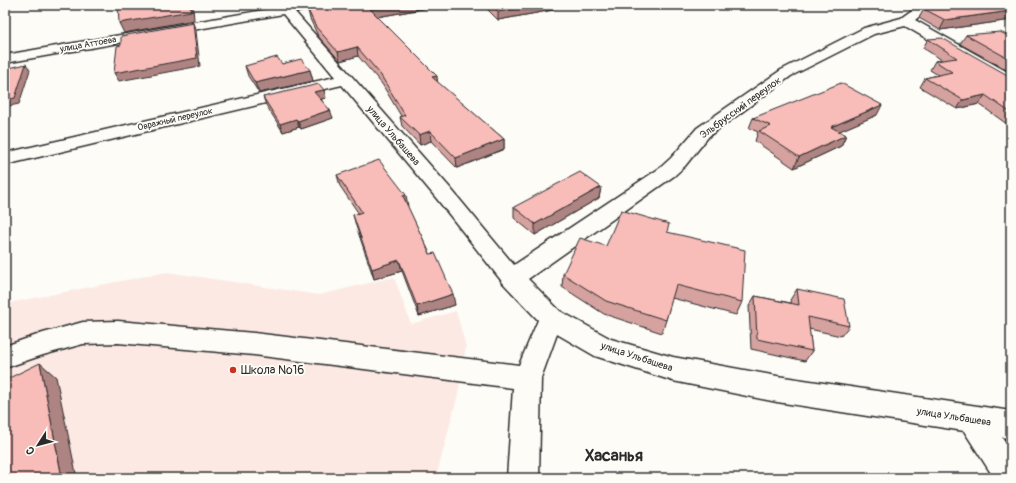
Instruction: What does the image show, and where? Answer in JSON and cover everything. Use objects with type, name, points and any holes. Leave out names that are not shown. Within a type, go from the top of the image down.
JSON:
[{"type":"street","name":"улица Аттоева","points":[[5,59],[314,5]]},
{"type":"street","name":"Эльбрусский переулок","points":[[512,278],[667,172],[678,162],[703,132],[786,73],[869,31],[906,21],[927,5]]},
{"type":"street","name":"улица Ульбашева","points":[[286,10],[346,78],[444,194],[512,278],[551,318],[604,348],[673,369],[777,389],[1011,426]]},
{"type":"street","points":[[906,21],[1011,81]]},
{"type":"street","name":"Овражный переулок","points":[[5,159],[346,78]]},
{"type":"street","points":[[523,478],[527,378],[551,318]]},
{"type":"street","points":[[5,357],[43,344],[83,333],[118,332],[254,344],[527,378]]},
{"type":"street","points":[[972,419],[1011,476]]},
{"type":"shaded area","name":"Школа №16","points":[[167,272],[319,295],[394,277],[411,324],[456,311],[466,347],[458,394],[436,478],[5,478],[5,305]]},
{"type":"building","points":[[118,5],[190,5],[191,11],[119,23]]},
{"type":"building","points":[[313,5],[395,5],[370,9],[437,76],[432,77],[504,139],[456,158],[430,131],[419,135],[400,117],[405,115],[380,74],[357,47],[338,52],[316,27],[308,10],[314,9]]},
{"type":"building","points":[[491,5],[534,5],[498,12]]},
{"type":"building","points":[[930,5],[999,5],[1011,9],[1011,11],[945,20],[924,9]]},
{"type":"building","points":[[193,23],[197,58],[114,73],[117,46],[121,45],[121,36]]},
{"type":"building","points":[[1000,32],[1011,37],[1011,60],[966,35]]},
{"type":"building","points":[[942,38],[1011,77],[1011,113],[985,95],[963,100],[925,78],[952,72],[935,61],[957,58],[928,39]]},
{"type":"building","points":[[277,57],[282,64],[301,59],[310,70],[255,83],[245,66]]},
{"type":"building","points":[[26,64],[15,98],[5,100],[5,69]]},
{"type":"building","points":[[841,83],[882,105],[831,127],[846,135],[799,157],[759,131],[771,126],[753,118]]},
{"type":"building","points":[[319,84],[324,90],[314,92],[330,110],[298,121],[296,119],[280,124],[263,97]]},
{"type":"building","points":[[379,160],[406,195],[403,196],[430,254],[435,253],[453,294],[417,306],[399,260],[372,269],[353,215],[362,212],[337,175]]},
{"type":"building","points":[[580,172],[601,187],[535,224],[514,207]]},
{"type":"building","points":[[621,210],[669,224],[667,232],[745,250],[742,302],[676,285],[666,320],[606,301],[563,274],[580,238],[606,246]]},
{"type":"building","points":[[797,289],[844,299],[849,326],[808,317],[812,351],[757,339],[755,296],[799,305]]},
{"type":"building","points":[[40,363],[62,478],[5,478],[5,380]]},
{"type":"place","name":"Школа №16","points":[[233,370]]},
{"type":"district","name":"Хасанья","points":[[614,455]]}]
